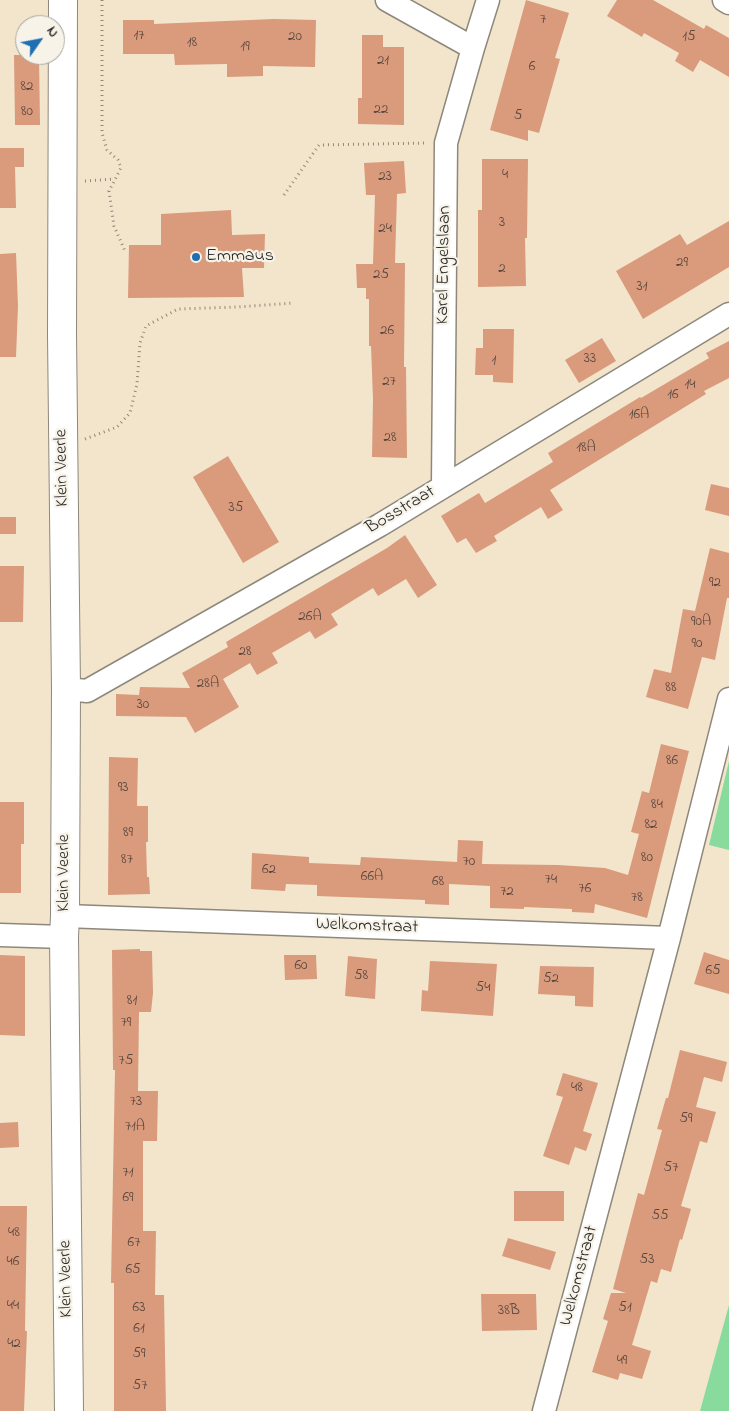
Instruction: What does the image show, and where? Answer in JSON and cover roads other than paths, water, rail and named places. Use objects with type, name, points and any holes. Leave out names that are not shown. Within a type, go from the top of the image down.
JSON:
[{"type":"main road","name":"Klein Veerle","points":[[63,0],[63,445],[66,689],[65,926],[69,1411]]},
{"type":"street","points":[[387,0],[473,48]]},
{"type":"street","name":"Karel Engelslaan","points":[[442,486],[446,143],[488,0]]},
{"type":"street","points":[[724,0],[729,3]]},
{"type":"street","name":"Bosstraat","points":[[66,689],[86,691],[380,525],[729,314]]},
{"type":"street","name":"Welkomstraat","points":[[544,1411],[669,938],[729,699]]},
{"type":"street","name":"Klein Veerle","points":[[0,935],[65,926]]},
{"type":"street","name":"Welkomstraat","points":[[65,926],[669,938]]},
{"type":"place","name":"Emmaus","points":[[196,257]]}]
